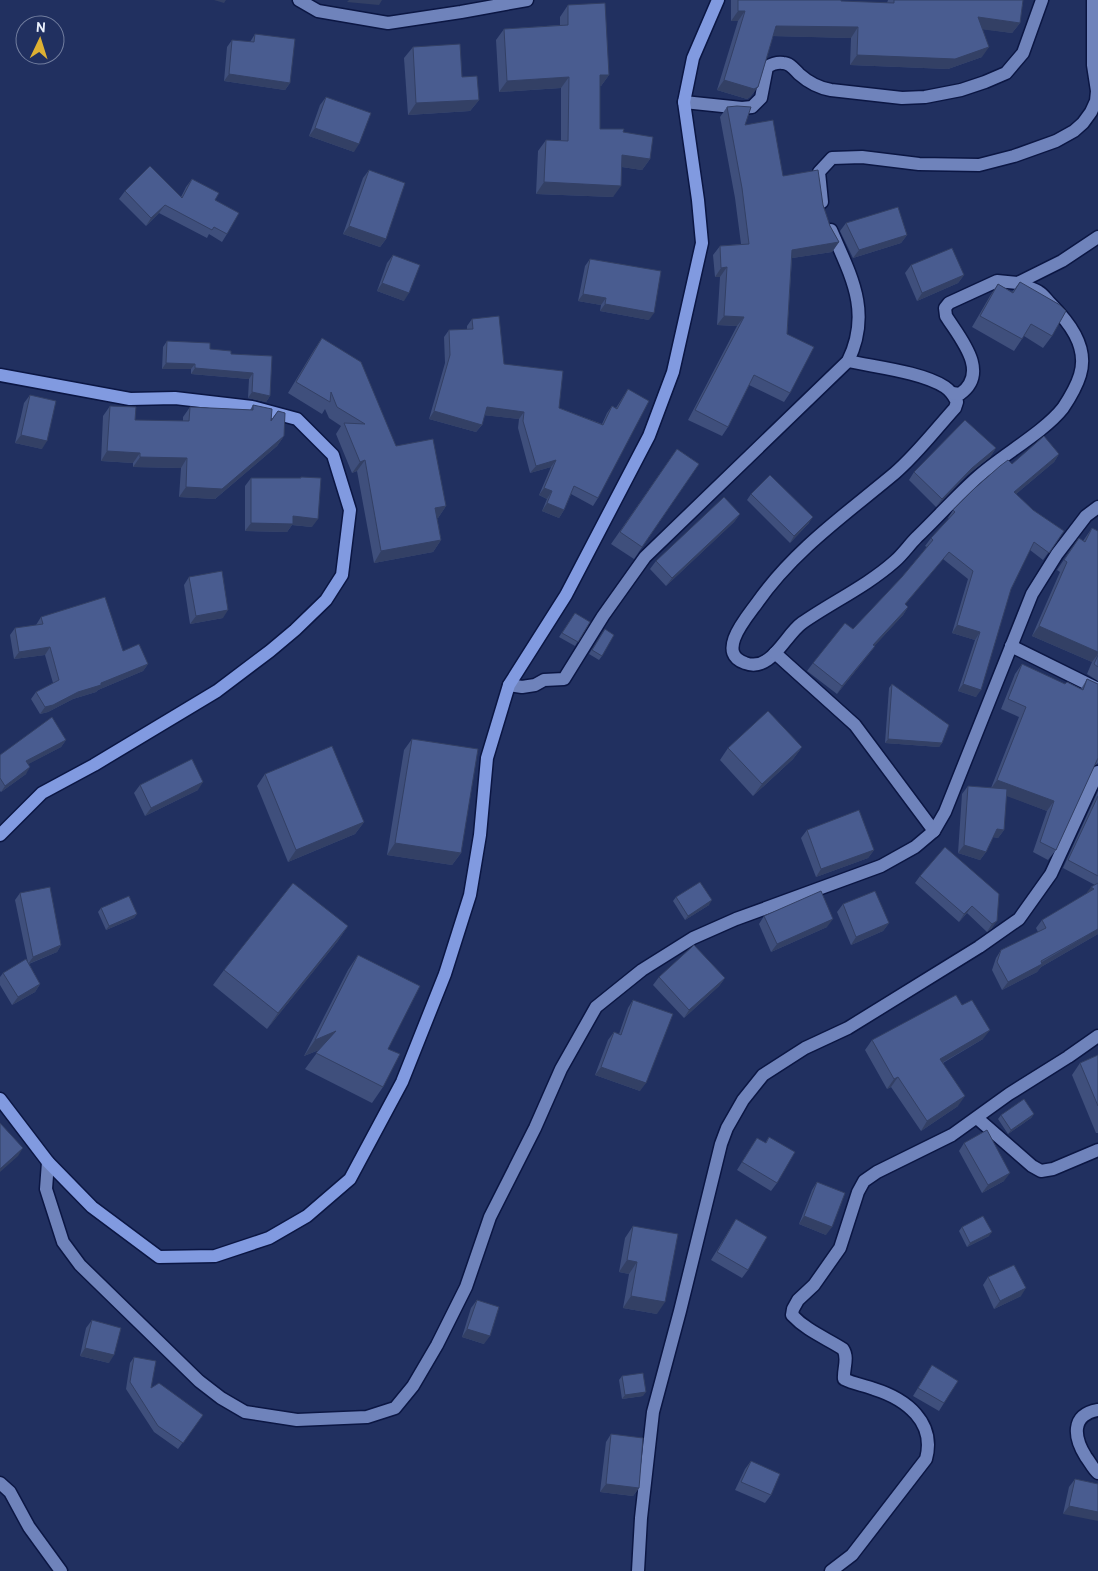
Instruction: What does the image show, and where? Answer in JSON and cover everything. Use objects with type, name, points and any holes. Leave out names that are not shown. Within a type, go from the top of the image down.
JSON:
[{"type":"main road","points":[[0,1098],[48,1162],[92,1207],[159,1257],[215,1256],[269,1238],[307,1216],[350,1179],[402,1082],[445,974],[470,894],[480,835],[487,758],[509,685],[566,595],[649,436],[673,372],[702,243],[684,102],[693,58],[718,0]]},
{"type":"main road","points":[[0,375],[130,399],[175,398],[252,408],[297,418],[332,456],[350,510],[342,575],[326,600],[295,630],[217,691],[94,765],[42,793],[0,835]]},
{"type":"street","points":[[299,0],[318,11],[388,23],[527,0]]},
{"type":"street","points":[[684,102],[742,108],[752,107],[761,98],[768,67],[783,63],[790,65],[820,88],[831,90],[902,98],[925,97],[961,90],[1006,73],[1023,52],[1042,0]]},
{"type":"street","points":[[509,685],[522,687],[535,685],[544,680],[564,679],[603,616],[645,557],[848,361],[855,347],[860,327],[858,304],[855,287],[825,216],[818,172],[832,158],[862,156],[919,164],[979,165],[1014,156],[1056,141],[1074,131],[1092,112],[1096,101],[1097,91],[1093,65],[1094,0]]},
{"type":"street","points":[[1018,283],[1062,260],[1098,237]]},
{"type":"street","points":[[848,361],[910,374],[937,382],[952,393],[957,402],[955,408],[898,471],[840,516],[797,555],[770,584],[734,636],[732,651],[735,657],[744,663],[758,664],[765,662],[800,624],[840,600],[894,561],[978,476],[1037,432],[1062,408],[1080,376],[1082,351],[1062,314],[1039,292],[1018,283],[997,281],[949,303],[945,308],[946,316],[971,355],[972,370],[970,382],[960,394],[952,393]]},
{"type":"street","points":[[48,1162],[46,1189],[63,1242],[80,1265],[199,1381],[221,1398],[245,1412],[297,1420],[367,1417],[395,1408],[413,1386],[437,1345],[466,1287],[490,1217],[535,1128],[561,1069],[596,1007],[642,970],[693,938],[736,919],[881,866],[915,847],[934,831],[945,812],[1032,594],[1057,554],[1086,516],[1098,507]]},
{"type":"street","points":[[1012,646],[1098,689]]},
{"type":"street","points":[[775,653],[854,725],[934,831]]},
{"type":"street","points":[[638,1571],[641,1518],[653,1412],[721,1144],[727,1128],[743,1100],[763,1075],[805,1048],[848,1028],[979,947],[1019,919],[1051,874],[1098,772]]},
{"type":"street","points":[[831,1571],[852,1555],[926,1459],[929,1447],[920,1418],[897,1398],[844,1379],[843,1371],[846,1358],[843,1349],[810,1331],[797,1321],[792,1315],[793,1308],[798,1300],[814,1285],[840,1248],[858,1192],[864,1181],[877,1172],[952,1136],[1009,1094],[1061,1062],[1098,1036]]},
{"type":"street","points":[[977,1118],[1032,1166],[1042,1171],[1053,1169],[1098,1150]]},
{"type":"street","points":[[1098,1410],[1086,1414],[1076,1429],[1081,1449],[1098,1473]]},
{"type":"street","points":[[0,1483],[10,1492],[29,1527],[60,1571]]},
{"type":"building","points":[[738,0],[841,0],[894,3],[894,0],[1023,0],[1020,23],[978,17],[989,47],[955,59],[857,55],[858,27],[776,26],[758,87],[754,89],[724,80],[745,11],[738,11]]},
{"type":"building","points":[[605,3],[609,75],[600,75],[600,129],[624,129],[623,132],[653,137],[650,159],[622,155],[621,186],[544,182],[546,140],[568,141],[569,77],[507,81],[504,29],[568,25],[568,5]]},
{"type":"building","points":[[255,34],[295,39],[290,83],[229,74],[232,40],[254,42]]},
{"type":"building","points":[[460,44],[462,77],[477,76],[479,100],[416,103],[413,47]]},
{"type":"building","points":[[326,97],[371,113],[359,144],[315,128]]},
{"type":"building","points":[[727,107],[751,107],[745,125],[773,120],[783,176],[818,170],[823,205],[830,226],[839,242],[792,250],[787,334],[814,347],[790,393],[754,375],[728,427],[695,410],[744,317],[724,316],[727,267],[721,268],[720,246],[749,244],[742,188]]},
{"type":"building","points":[[150,166],[182,198],[192,179],[219,193],[215,200],[239,213],[227,234],[214,227],[212,230],[165,205],[151,218],[125,191]]},
{"type":"building","points":[[369,170],[405,183],[386,239],[349,226]]},
{"type":"building","points":[[898,207],[907,235],[859,250],[846,223]]},
{"type":"building","points":[[952,248],[964,275],[922,293],[911,265]]},
{"type":"building","points":[[393,255],[420,265],[409,293],[382,283]]},
{"type":"building","points":[[590,259],[661,271],[654,313],[605,304],[606,298],[583,294]]},
{"type":"building","points":[[1020,282],[1060,305],[1066,311],[1052,336],[1031,324],[1022,339],[980,316],[998,284],[1013,293]]},
{"type":"building","points":[[499,316],[504,364],[563,371],[559,408],[603,425],[612,406],[617,409],[628,389],[649,401],[598,498],[574,486],[564,510],[547,503],[552,491],[544,488],[556,460],[536,466],[523,421],[524,412],[487,407],[482,425],[434,411],[450,355],[449,330],[473,329],[472,319]]},
{"type":"building","points":[[322,338],[361,362],[396,446],[433,439],[446,506],[435,508],[441,540],[381,551],[365,460],[360,462],[344,423],[365,424],[337,407],[331,392],[330,402],[296,382]]},
{"type":"building","points":[[167,341],[210,343],[210,349],[231,351],[231,354],[272,356],[270,396],[252,392],[253,373],[195,368],[195,364],[166,363]]},
{"type":"building","points":[[30,395],[56,401],[47,441],[21,435]]},
{"type":"building","points":[[253,405],[272,409],[271,421],[278,411],[285,413],[284,436],[222,489],[186,487],[187,458],[140,457],[140,453],[107,451],[110,406],[136,407],[135,420],[189,421],[190,407],[253,410]]},
{"type":"building","points":[[965,420],[996,448],[972,468],[942,499],[914,472]]},
{"type":"building","points":[[1044,436],[1059,454],[1014,492],[1033,510],[1064,531],[1049,553],[1034,542],[1011,589],[981,690],[963,684],[980,632],[957,625],[973,571],[949,552],[905,604],[908,607],[873,645],[875,646],[842,686],[813,663],[845,623],[853,629],[902,577],[933,540],[931,538],[955,512],[953,510],[975,488],[1008,460],[1012,464]]},
{"type":"building","points":[[677,449],[699,464],[642,547],[620,532]]},
{"type":"building","points":[[770,475],[813,517],[794,536],[751,494]]},
{"type":"building","points":[[251,478],[321,478],[318,519],[293,516],[293,524],[251,523]]},
{"type":"building","points":[[724,497],[740,514],[672,578],[656,561]]},
{"type":"building","points":[[1092,528],[1098,531],[1098,652],[1039,626],[1067,562],[1064,560],[1079,538],[1085,542]]},
{"type":"building","points":[[222,571],[228,610],[196,616],[189,577]]},
{"type":"building","points":[[105,597],[123,651],[139,644],[148,664],[45,707],[36,692],[59,680],[50,647],[19,652],[15,628],[43,624],[41,617]]},
{"type":"building","points":[[575,613],[590,622],[578,642],[562,633]]},
{"type":"building","points":[[605,629],[614,635],[602,656],[592,650]]},
{"type":"building","points":[[1098,655],[1098,667],[1094,664]]},
{"type":"building","points":[[1022,664],[1065,684],[1067,682],[1083,690],[1087,679],[1098,684],[1098,758],[1056,850],[1040,842],[1054,801],[997,780],[1026,707],[1008,699]]},
{"type":"building","points":[[892,684],[949,725],[942,743],[888,739]]},
{"type":"building","points":[[768,711],[802,747],[762,784],[728,748]]},
{"type":"building","points":[[52,717],[66,740],[26,761],[30,767],[5,786],[0,778],[0,755]]},
{"type":"building","points":[[412,739],[478,749],[461,853],[395,843]]},
{"type":"building","points":[[332,746],[364,822],[296,850],[265,774]]},
{"type":"building","points":[[192,759],[203,782],[151,808],[140,785]]},
{"type":"building","points":[[968,786],[1007,789],[1004,830],[997,829],[986,852],[964,845]]},
{"type":"building","points":[[1098,796],[1098,876],[1068,860]]},
{"type":"building","points":[[859,810],[874,850],[821,869],[807,830]]},
{"type":"building","points":[[945,847],[999,894],[997,921],[992,924],[972,906],[964,914],[920,876]]},
{"type":"building","points":[[700,882],[712,900],[688,916],[676,897]]},
{"type":"building","points":[[293,883],[348,926],[278,1013],[224,970]]},
{"type":"building","points":[[1098,883],[1098,929],[1041,961],[1042,964],[1008,982],[997,962],[1001,950],[1046,928],[1042,920],[1094,889],[1091,887]]},
{"type":"building","points":[[50,887],[61,945],[33,957],[20,893]]},
{"type":"building","points":[[821,891],[833,919],[777,944],[764,916]]},
{"type":"building","points":[[875,891],[889,923],[856,937],[843,904]]},
{"type":"building","points":[[129,896],[137,914],[109,926],[101,908]]},
{"type":"building","points":[[694,945],[725,978],[689,1010],[659,977]]},
{"type":"building","points":[[358,955],[420,986],[388,1049],[400,1054],[383,1087],[316,1053],[336,1031],[315,1040]]},
{"type":"building","points":[[26,959],[40,984],[18,997],[3,973]]},
{"type":"building","points":[[956,995],[962,1005],[972,1000],[990,1030],[940,1059],[965,1096],[927,1121],[898,1077],[894,1079],[872,1040]]},
{"type":"building","points":[[633,1000],[673,1014],[646,1083],[601,1067],[614,1032],[621,1035]]},
{"type":"building","points":[[1098,1055],[1098,1106],[1080,1063]]},
{"type":"building","points":[[1024,1099],[1034,1114],[1011,1130],[1001,1115]]},
{"type":"building","points":[[0,1123],[23,1148],[0,1169]]},
{"type":"building","points":[[987,1130],[1010,1173],[988,1185],[964,1143]]},
{"type":"building","points":[[769,1137],[795,1152],[777,1183],[742,1162],[757,1138],[766,1143]]},
{"type":"building","points":[[817,1182],[845,1193],[832,1227],[804,1216]]},
{"type":"building","points":[[983,1216],[992,1232],[970,1243],[962,1227]]},
{"type":"building","points":[[736,1219],[767,1237],[748,1270],[717,1252]]},
{"type":"building","points":[[633,1226],[678,1234],[665,1302],[631,1296],[637,1262],[627,1260]]},
{"type":"building","points":[[1014,1265],[1026,1288],[1000,1301],[988,1277]]},
{"type":"building","points":[[477,1300],[499,1307],[490,1336],[467,1329]]},
{"type":"building","points":[[92,1320],[121,1328],[114,1355],[85,1348]]},
{"type":"building","points":[[134,1357],[156,1361],[151,1388],[159,1383],[203,1415],[183,1443],[158,1426],[130,1382]]},
{"type":"building","points":[[932,1365],[958,1381],[944,1403],[918,1388]]},
{"type":"building","points":[[643,1373],[646,1392],[625,1395],[622,1376]]},
{"type":"building","points":[[611,1434],[643,1438],[639,1488],[606,1484]]},
{"type":"building","points":[[751,1461],[780,1474],[771,1495],[741,1482]]},
{"type":"building","points":[[1075,1479],[1098,1484],[1098,1512],[1069,1506]]}]
